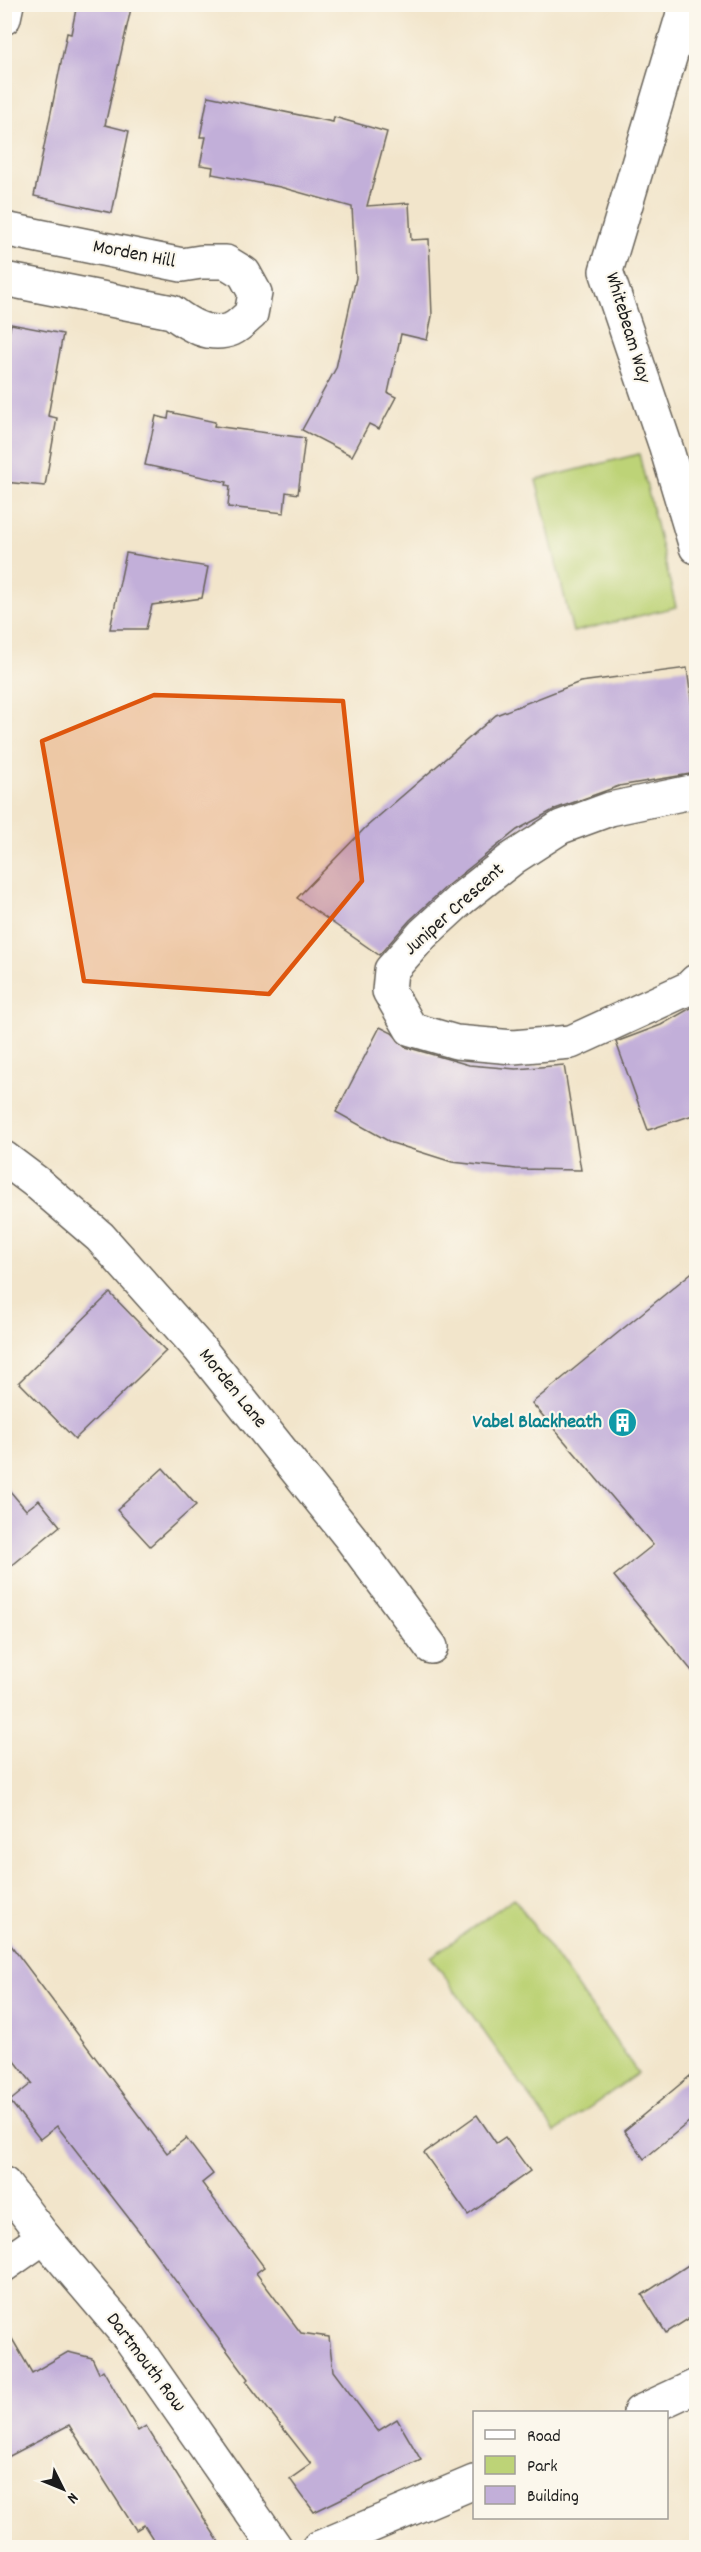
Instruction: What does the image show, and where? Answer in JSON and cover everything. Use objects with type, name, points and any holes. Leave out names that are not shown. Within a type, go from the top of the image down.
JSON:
[{"type":"street","points":[[4,18],[7,4]]},
{"type":"street","name":"Whitebeam Way","points":[[686,4],[606,271],[666,447],[696,547]]},
{"type":"street","name":"Morden Hill","points":[[4,230],[182,265],[226,262],[244,273],[255,293],[251,315],[233,329],[212,333],[188,325],[172,312],[4,279]]},
{"type":"street","name":"Juniper Crescent","points":[[696,791],[610,809],[561,827],[513,858],[423,933],[391,970],[388,992],[411,1029],[456,1042],[513,1047],[571,1042],[689,988],[696,981]]},
{"type":"street","name":"Morden Lane","points":[[4,1158],[100,1237],[199,1348],[350,1537],[431,1647]]},
{"type":"street","name":"Dartmouth Row","points":[[4,2184],[44,2237],[129,2337],[276,2547]]},
{"type":"street","points":[[4,2265],[44,2237]]},
{"type":"street","points":[[642,2411],[696,2386]]},
{"type":"street","points":[[318,2547],[473,2482]]},
{"type":"highlighted area","points":[[154,695],[343,701],[362,881],[269,994],[84,981],[42,741]]},
{"type":"green space","points":[[639,454],[676,607],[573,632],[536,480]]},
{"type":"green space","points":[[514,1898],[638,2073],[555,2132],[431,1957]]},
{"type":"building","points":[[77,4],[132,4],[105,125],[129,131],[112,213],[34,196],[67,33],[71,34]]},
{"type":"building","points":[[208,96],[333,122],[334,117],[387,132],[367,206],[409,203],[411,240],[429,239],[432,316],[427,340],[401,334],[388,393],[396,397],[379,429],[369,424],[352,456],[302,430],[336,368],[356,278],[352,207],[280,187],[212,174],[213,167],[200,165],[206,137],[200,137]]},
{"type":"building","points":[[11,324],[63,334],[48,416],[57,418],[45,486],[4,482],[4,338],[8,338]]},
{"type":"building","points":[[169,412],[215,422],[214,426],[305,438],[298,494],[286,492],[284,513],[228,507],[230,486],[226,485],[227,482],[145,465],[156,416],[168,419]]},
{"type":"building","points":[[126,553],[208,567],[202,598],[152,605],[146,629],[110,629]]},
{"type":"building","points":[[687,668],[696,738],[696,773],[619,786],[555,809],[517,830],[448,885],[410,920],[379,955],[297,898],[365,828],[496,715],[580,682]]},
{"type":"building","points":[[696,1005],[696,1114],[648,1130],[616,1042],[661,1025]]},
{"type":"building","points":[[380,1027],[392,1033],[406,1047],[469,1065],[516,1069],[564,1065],[581,1170],[516,1169],[452,1162],[392,1143],[336,1112]]},
{"type":"building","points":[[696,1269],[696,1676],[614,1576],[653,1545],[532,1403]]},
{"type":"building","points":[[110,1293],[166,1351],[75,1439],[19,1382]]},
{"type":"building","points":[[163,1468],[196,1505],[150,1546],[117,1510]]},
{"type":"building","points":[[4,1484],[26,1510],[39,1500],[60,1526],[4,1572]]},
{"type":"building","points":[[4,1936],[167,2153],[186,2138],[213,2174],[202,2183],[264,2267],[256,2273],[301,2333],[329,2337],[333,2371],[378,2431],[397,2419],[421,2460],[314,2512],[290,2479],[311,2464],[246,2381],[248,2379],[138,2230],[57,2126],[40,2139],[10,2101],[32,2083],[4,2047]]},
{"type":"building","points":[[696,2071],[696,2116],[644,2159],[624,2131]]},
{"type":"building","points":[[477,2115],[496,2143],[505,2137],[530,2171],[468,2215],[424,2153]]},
{"type":"building","points":[[696,2260],[696,2314],[666,2333],[642,2295]]},
{"type":"building","points":[[4,2325],[32,2373],[68,2352],[92,2358],[99,2373],[103,2370],[138,2431],[146,2426],[222,2547],[158,2547],[144,2525],[136,2530],[69,2425],[4,2459]]},
{"type":"place","name":"Vabel Blackheath","points":[[623,1423]]}]
